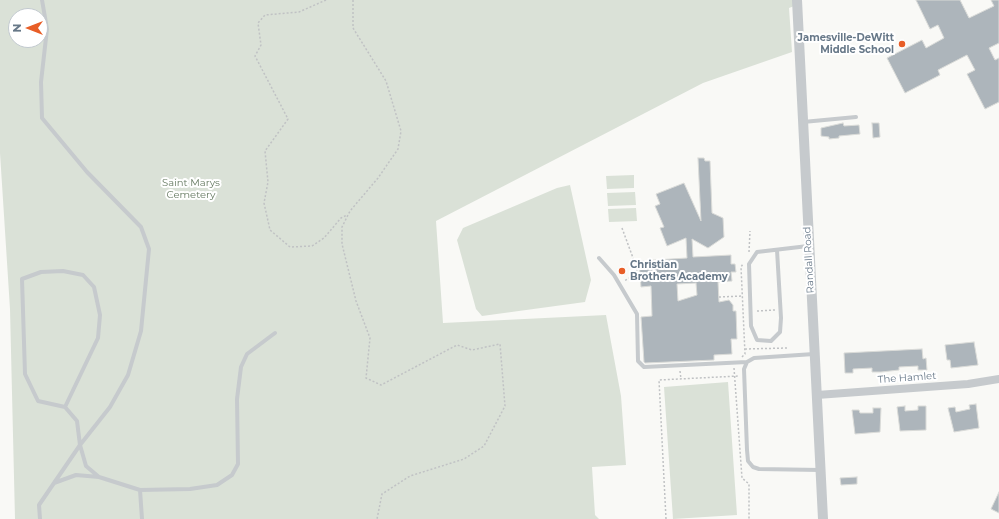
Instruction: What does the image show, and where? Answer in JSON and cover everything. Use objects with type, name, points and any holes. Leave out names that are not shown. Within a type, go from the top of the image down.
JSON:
[{"type":"street","name":"Randall Road","points":[[797,0],[808,246],[823,519]]},
{"type":"street","name":"The Hamlet","points":[[817,394],[968,384],[999,379]]},
{"type":"lane","points":[[40,519],[39,506],[80,445],[110,407],[128,375],[141,331],[149,249],[141,227],[87,172],[42,118],[41,82],[47,28],[42,0]]},
{"type":"lane","points":[[802,122],[856,117]]},
{"type":"lane","points":[[777,250],[781,309],[780,332],[771,341],[757,340],[751,326],[749,264],[757,252],[808,246]]},
{"type":"lane","points":[[599,258],[619,283],[637,314],[638,361],[644,368],[747,362],[754,358],[815,354]]},
{"type":"lane","points":[[64,407],[98,338],[100,315],[94,287],[83,275],[63,271],[41,272],[22,279],[25,374],[38,401],[64,407],[77,421],[80,445],[86,466],[99,477]]},
{"type":"lane","points":[[54,483],[76,475],[99,477],[140,490],[190,489],[217,485],[232,475],[238,464],[237,399],[240,367],[247,354],[275,333]]},
{"type":"lane","points":[[747,362],[744,369],[748,461],[753,467],[772,470],[820,470]]},
{"type":"lane","points":[[140,490],[142,519]]},
{"type":"path","points":[[326,0],[299,12],[265,15],[258,23],[261,45],[255,56],[288,120],[265,151],[268,182],[264,204],[270,230],[290,247],[312,246],[324,238],[341,218],[348,215]]},
{"type":"path","points":[[353,0],[353,28],[386,81],[401,131],[398,148],[378,178],[348,215],[342,227],[342,244],[356,301],[370,338],[366,378],[381,384],[457,345],[472,350],[500,344],[505,406],[484,446],[464,459],[410,476],[382,494],[377,519]]},
{"type":"path","points":[[619,283],[637,274],[636,266],[622,228]]},
{"type":"path","points":[[719,297],[742,296]]},
{"type":"path","points":[[751,311],[781,309]]},
{"type":"path","points":[[745,349],[787,348]]},
{"type":"path","points":[[680,365],[681,379]]},
{"type":"path","points":[[666,519],[659,380],[745,376]]},
{"type":"green space","name":"Saint Marys Cemetery","points":[[0,0],[797,0],[797,5],[789,8],[792,52],[703,83],[436,221],[443,323],[606,315],[621,396],[626,465],[592,467],[595,515],[599,519],[15,519],[10,309],[0,153]]},
{"type":"green space","points":[[634,175],[634,188],[607,189],[606,176]]},
{"type":"green space","points":[[570,185],[591,280],[585,302],[482,316],[476,309],[457,240],[463,228],[557,188]]},
{"type":"green space","points":[[635,192],[636,205],[608,206],[607,193]]},
{"type":"green space","points":[[636,208],[637,221],[609,222],[608,209]]},
{"type":"green space","points":[[728,382],[737,515],[673,519],[664,387]]},
{"type":"building","points":[[916,0],[960,0],[969,18],[994,6],[991,0],[999,0],[999,43],[989,48],[995,60],[999,58],[999,102],[985,109],[967,74],[975,70],[967,55],[938,70],[940,75],[905,93],[887,58],[922,40],[926,48],[944,38],[938,25],[930,29]]},
{"type":"building","points":[[843,123],[844,126],[859,125],[860,134],[839,136],[839,138],[829,139],[829,137],[821,136],[821,128]]},
{"type":"building","points":[[872,123],[879,123],[880,137],[873,138]]},
{"type":"building","points":[[698,158],[704,158],[705,161],[710,161],[712,213],[723,218],[724,237],[708,248],[692,239],[693,257],[731,255],[731,264],[735,264],[736,272],[731,272],[732,281],[718,282],[719,302],[729,300],[733,305],[733,311],[736,311],[737,339],[731,339],[732,354],[714,355],[714,360],[645,363],[641,317],[652,316],[651,286],[641,287],[639,261],[687,258],[686,238],[667,246],[660,228],[664,227],[655,206],[660,204],[656,194],[684,183],[701,221]],"holes":[[[696,283],[697,295],[678,301],[677,284]]]},
{"type":"building","points":[[974,342],[978,365],[951,368],[950,360],[947,360],[945,345]]},
{"type":"building","points":[[922,349],[923,359],[926,358],[927,370],[918,370],[918,366],[899,367],[899,370],[881,372],[872,372],[872,368],[853,369],[853,373],[845,373],[844,353]]},
{"type":"building","points":[[976,404],[979,428],[954,432],[948,408],[955,407],[956,412],[970,409],[969,405]]},
{"type":"building","points":[[905,406],[905,411],[918,410],[918,406],[926,406],[926,430],[900,431],[897,407]]},
{"type":"building","points":[[873,408],[881,408],[880,432],[855,434],[852,410],[859,410],[860,413],[873,413]]},
{"type":"building","points":[[857,477],[857,484],[841,485],[840,478]]},
{"type":"building","points":[[999,492],[999,513],[991,509]]},
{"type":"place","name":"Jamesville-DeWitt Middle School","points":[[902,44]]},
{"type":"place","name":"Christian Brothers Academy","points":[[622,271]]}]
